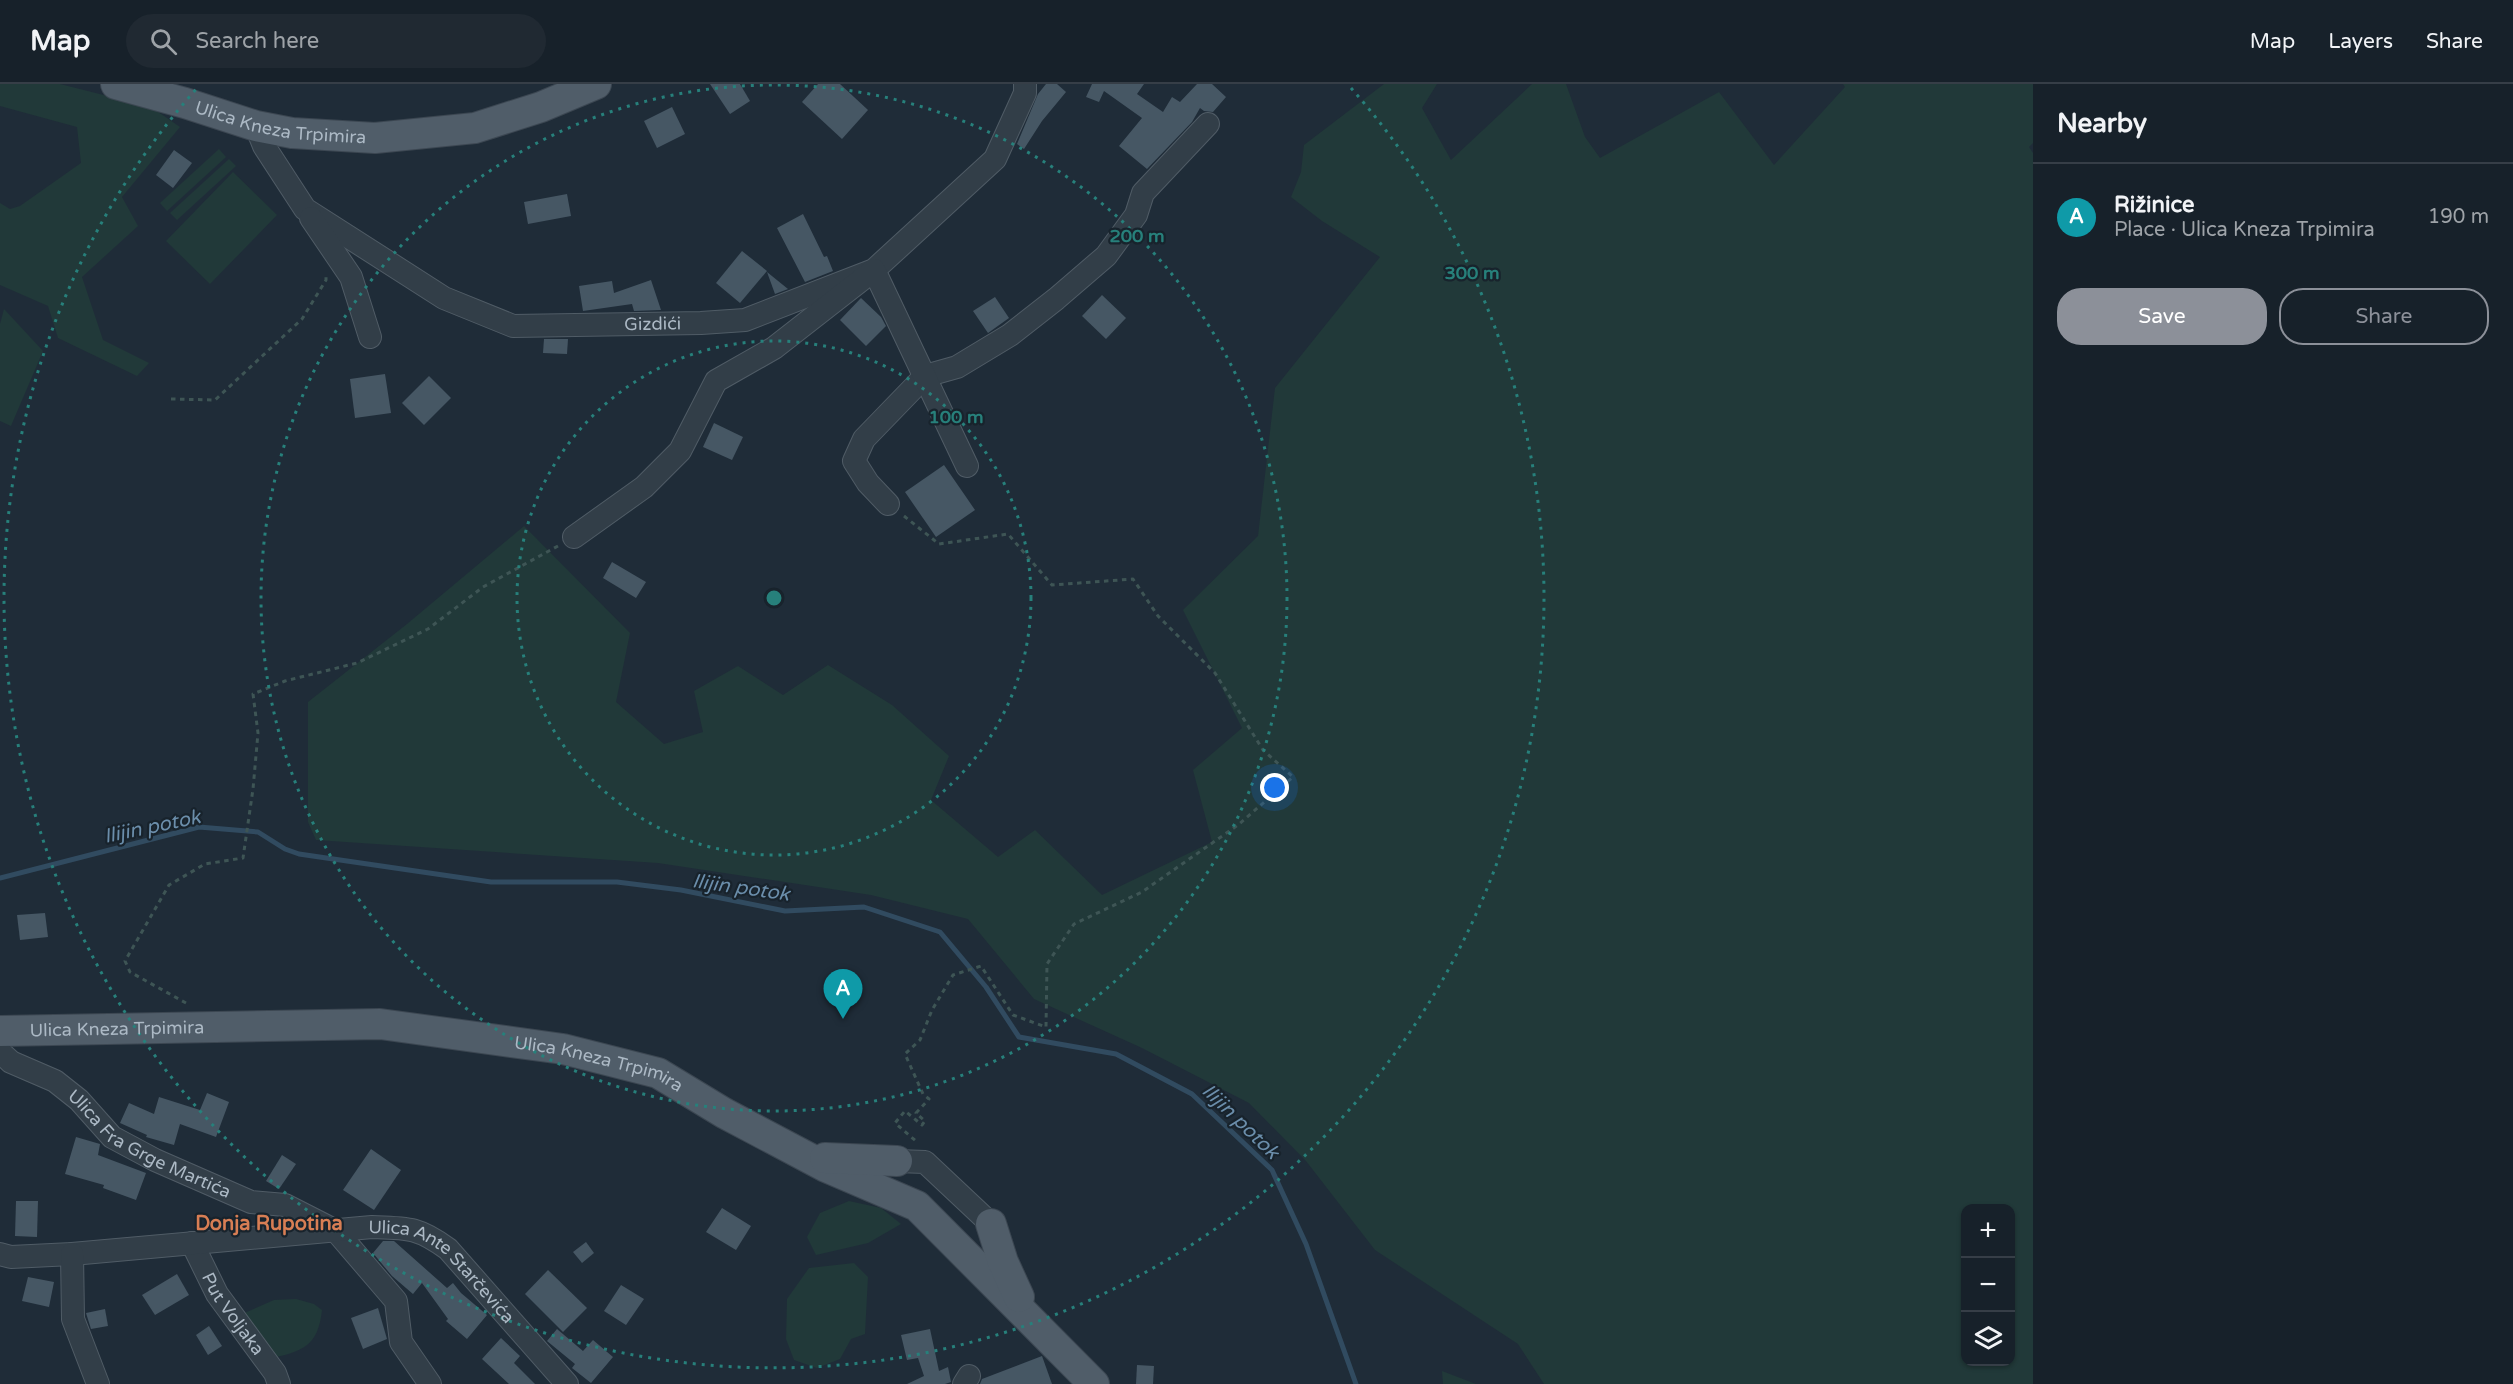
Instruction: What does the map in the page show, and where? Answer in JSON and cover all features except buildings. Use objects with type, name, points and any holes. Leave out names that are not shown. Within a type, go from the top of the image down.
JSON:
[{"type":"main road","name":"Ulica Kneza Trpimira","points":[[116,84],[256,126],[292,133],[375,138],[476,128],[541,107],[596,84]]},
{"type":"main road","name":"Ulica Kneza Trpimira","points":[[0,1032],[380,1024],[563,1048],[658,1073],[724,1113],[808,1157],[917,1206],[1095,1384]]},
{"type":"main road","points":[[808,1157],[911,1162]]},
{"type":"main road","points":[[991,1224],[1003,1262],[1028,1316]]},
{"type":"street","name":"Gizdići","points":[[256,126],[264,146],[305,209],[444,298],[513,326],[744,320],[874,270],[995,159],[1028,87]]},
{"type":"street","points":[[888,504],[868,483],[854,461],[864,439],[925,376],[957,367],[1010,335],[1106,256],[1136,215],[1143,193],[1208,124]]},
{"type":"street","points":[[305,209],[351,277],[370,336]]},
{"type":"street","points":[[574,537],[644,487],[681,452],[716,381],[774,348],[874,270],[967,466]]},
{"type":"street","name":"Ulica Fra Grge Martića","points":[[0,1052],[11,1062],[55,1081],[79,1100],[112,1137],[155,1160],[252,1202],[285,1205],[336,1230],[396,1301],[401,1342],[430,1384]]},
{"type":"street","points":[[911,1162],[991,1224]]},
{"type":"street","name":"Ulica Ante Starčevića","points":[[0,1254],[11,1257],[72,1254],[372,1227],[404,1228],[426,1233],[448,1249],[567,1384]]},
{"type":"street","name":"Put Voljaka","points":[[192,1243],[217,1294],[275,1372],[279,1384]]},
{"type":"street","points":[[72,1254],[73,1319],[98,1384]]},
{"type":"path","points":[[171,399],[216,400],[302,319],[326,280],[327,242]]},
{"type":"path","points":[[888,504],[939,544],[1008,534],[1052,585],[1132,579],[1158,616],[1215,674],[1263,750],[1293,777],[1238,825],[1142,891],[1074,924],[1047,964],[1046,1027],[1012,1015],[981,966],[953,975],[932,1010],[920,1040],[905,1054],[922,1094],[929,1099],[916,1113],[925,1121],[922,1125],[905,1111],[895,1123],[931,1155],[911,1162]]},
{"type":"path","points":[[190,1005],[130,972],[124,961],[169,885],[205,864],[243,858],[258,733],[253,694],[285,681],[357,663],[408,639],[428,629],[483,587],[574,537]]},
{"type":"green space","points":[[0,84],[60,84],[151,107],[180,127],[122,197],[138,226],[82,277],[103,340],[149,363],[137,376],[58,338],[48,306],[0,285],[0,203],[10,209],[20,206],[81,163],[77,127],[0,106]]},
{"type":"green space","points":[[1384,84],[1437,84],[1422,108],[1451,160],[1532,84],[1566,84],[1585,137],[1600,158],[1719,92],[1774,165],[1845,87],[1843,84],[2033,84],[2033,143],[2029,147],[2033,153],[2033,1384],[1544,1384],[1518,1344],[1375,1250],[1306,1161],[1249,1103],[1142,1048],[1034,999],[968,919],[871,895],[658,863],[316,840],[308,822],[308,702],[407,624],[524,526],[630,633],[616,702],[664,744],[703,732],[694,691],[738,666],[783,695],[828,665],[892,705],[949,756],[931,800],[998,857],[1035,830],[1102,895],[1212,842],[1193,770],[1242,728],[1183,610],[1258,536],[1275,388],[1380,257],[1322,221],[1291,197],[1301,172],[1304,145]]},
{"type":"green space","points":[[219,149],[226,157],[167,211],[160,203]]},
{"type":"green space","points":[[229,159],[236,166],[177,220],[170,213]]},
{"type":"green space","points":[[233,172],[277,215],[210,284],[166,241]]},
{"type":"green space","points":[[4,309],[43,351],[11,426],[0,421],[0,324]]},
{"type":"green space","points":[[849,1201],[881,1208],[901,1224],[868,1243],[816,1255],[807,1237],[820,1213]]},
{"type":"green space","points":[[854,1263],[868,1277],[865,1334],[851,1339],[840,1359],[817,1368],[794,1360],[786,1339],[787,1299],[809,1268]]},
{"type":"green space","points":[[296,1299],[314,1304],[322,1310],[317,1332],[312,1340],[299,1350],[269,1359],[240,1315],[274,1300]]},
{"type":"green space","points":[[1442,1371],[1476,1384],[1443,1384]]},
{"type":"waterway","name":"Ilijin potok","points":[[0,878],[199,827],[258,832],[285,849],[299,854],[491,882],[617,882],[681,890],[785,911],[864,907],[940,932],[986,987],[1019,1037],[1116,1054],[1192,1094],[1272,1170],[1306,1244],[1356,1384]]},
{"type":"place","name":"Rižinice","points":[[843,1019]]},
{"type":"district","name":"Donja Rupotina","points":[[269,1223]]}]
